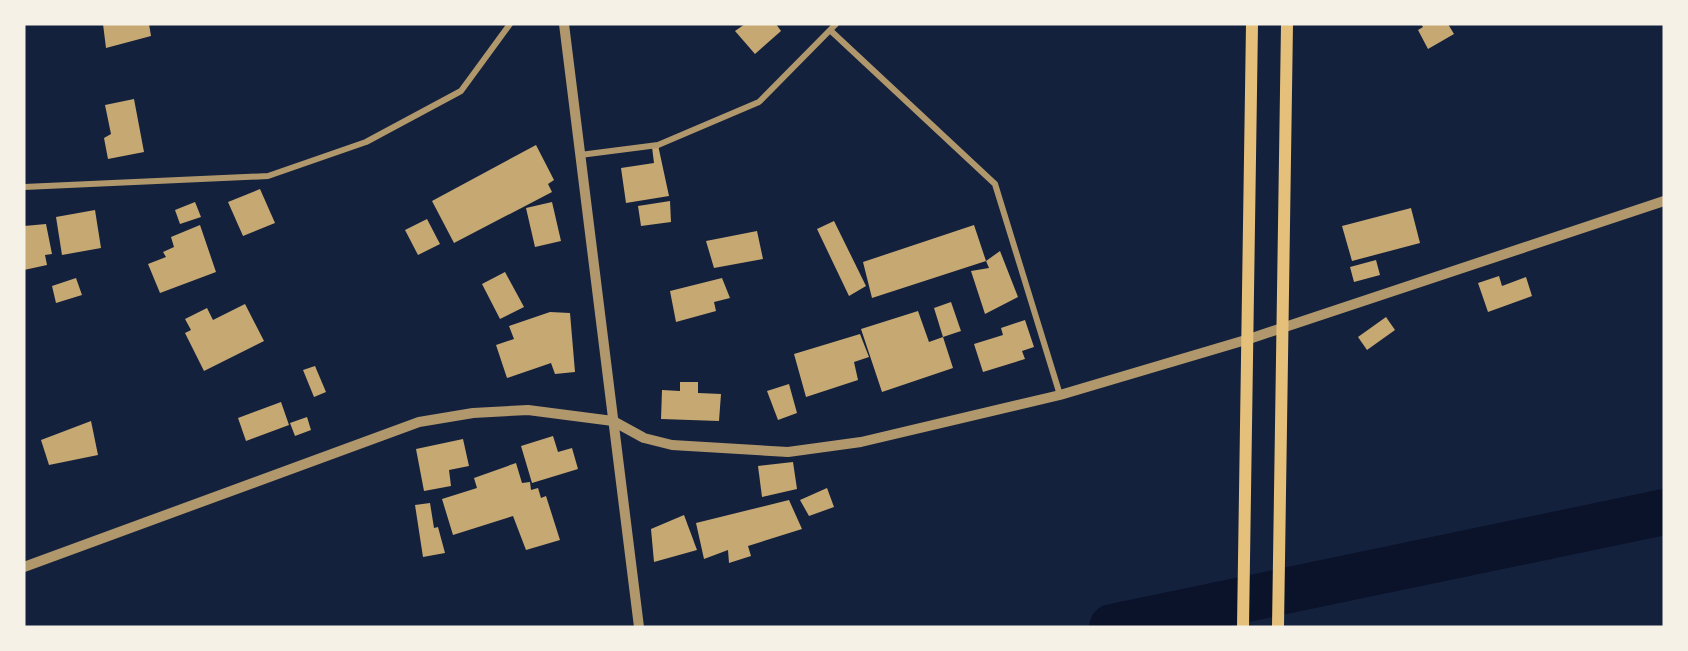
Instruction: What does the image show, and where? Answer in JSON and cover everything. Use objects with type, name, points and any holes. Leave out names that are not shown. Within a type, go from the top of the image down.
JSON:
[{"type":"main road","points":[[1243,627],[1252,24]]},
{"type":"main road","points":[[1278,627],[1287,24]]},
{"type":"street","points":[[24,188],[268,176],[366,142],[461,91],[510,24]]},
{"type":"street","points":[[564,24],[639,627]]},
{"type":"street","points":[[579,155],[658,145],[759,102],[836,24]]},
{"type":"street","points":[[831,31],[995,184],[1060,395]]},
{"type":"street","points":[[24,567],[419,422],[473,413],[528,410],[614,421],[644,438],[672,445],[788,452],[861,442],[1060,395],[1249,339],[1664,201]]},
{"type":"building","points":[[103,24],[149,24],[151,36],[106,48]]},
{"type":"building","points":[[745,24],[776,24],[781,31],[755,54],[735,31]]},
{"type":"building","points":[[1421,24],[1448,24],[1454,34],[1428,49],[1418,30],[1423,27]]},
{"type":"building","points":[[134,99],[144,152],[108,159],[104,138],[111,134],[105,105]]},
{"type":"building","points":[[536,145],[554,180],[548,184],[552,192],[454,243],[432,201]]},
{"type":"building","points":[[658,145],[669,196],[626,203],[621,168],[654,163],[652,147]]},
{"type":"building","points":[[260,189],[275,223],[243,236],[228,202]]},
{"type":"building","points":[[670,201],[671,222],[641,226],[638,206]]},
{"type":"building","points":[[195,202],[201,217],[180,224],[175,210]]},
{"type":"building","points":[[552,202],[561,241],[535,247],[526,208]]},
{"type":"building","points":[[1411,208],[1420,243],[1352,261],[1342,226]]},
{"type":"building","points":[[95,210],[101,248],[62,255],[56,217]]},
{"type":"building","points":[[427,219],[440,244],[418,255],[405,230]]},
{"type":"building","points":[[834,221],[866,286],[849,296],[817,229]]},
{"type":"building","points":[[46,224],[52,254],[45,255],[47,265],[24,270],[24,226]]},
{"type":"building","points":[[200,225],[216,272],[160,293],[148,264],[166,257],[163,252],[174,247],[171,237]]},
{"type":"building","points":[[974,225],[986,261],[872,298],[863,262]]},
{"type":"building","points":[[757,231],[763,259],[714,268],[706,241]]},
{"type":"building","points":[[1000,251],[1018,297],[985,314],[971,271],[989,268],[986,261]]},
{"type":"building","points":[[1376,260],[1380,275],[1354,282],[1350,267]]},
{"type":"building","points":[[505,272],[524,307],[500,319],[482,284]]},
{"type":"building","points":[[1499,276],[1502,286],[1526,277],[1532,296],[1488,312],[1478,283]]},
{"type":"building","points":[[76,278],[82,295],[56,303],[52,286]]},
{"type":"building","points":[[722,278],[730,298],[714,302],[716,311],[676,322],[670,291]]},
{"type":"building","points":[[951,302],[961,331],[943,337],[934,308]]},
{"type":"building","points":[[245,304],[264,341],[204,371],[185,333],[191,330],[185,319],[207,308],[213,320]]},
{"type":"building","points":[[918,311],[929,342],[943,337],[953,368],[882,392],[861,329]]},
{"type":"building","points":[[550,312],[570,313],[575,372],[555,374],[551,363],[507,378],[496,345],[514,339],[509,326]]},
{"type":"building","points":[[1386,317],[1395,330],[1367,350],[1358,337]]},
{"type":"building","points":[[1025,320],[1034,347],[1022,351],[1025,359],[983,372],[974,344],[1003,335],[1001,328]]},
{"type":"building","points":[[860,334],[869,357],[854,362],[858,380],[806,397],[794,354]]},
{"type":"building","points":[[315,366],[326,392],[314,397],[303,370]]},
{"type":"building","points":[[680,382],[698,382],[698,393],[721,394],[719,421],[661,419],[662,390],[680,391]]},
{"type":"building","points":[[789,384],[797,413],[778,420],[767,391]]},
{"type":"building","points":[[281,402],[289,425],[246,441],[238,418]]},
{"type":"building","points":[[307,417],[311,430],[295,436],[290,423]]},
{"type":"building","points":[[91,421],[98,455],[49,465],[41,440]]},
{"type":"building","points":[[553,436],[558,452],[572,448],[578,469],[532,483],[521,446]]},
{"type":"building","points":[[463,439],[469,466],[449,470],[451,486],[424,491],[416,449]]},
{"type":"building","points":[[793,462],[797,489],[762,497],[758,466]]},
{"type":"building","points":[[516,463],[522,483],[530,482],[531,490],[538,488],[541,498],[546,496],[560,540],[526,550],[513,516],[453,535],[442,499],[477,488],[474,478]]},
{"type":"building","points":[[827,488],[834,507],[809,516],[800,500]]},
{"type":"building","points":[[789,500],[802,529],[748,546],[751,556],[729,563],[728,550],[704,559],[696,523]]},
{"type":"building","points":[[430,503],[434,528],[438,527],[445,553],[423,557],[415,505]]},
{"type":"building","points":[[684,515],[697,550],[654,562],[651,529]]},
{"type":"waterway","points":[[1112,627],[1664,512]]}]
